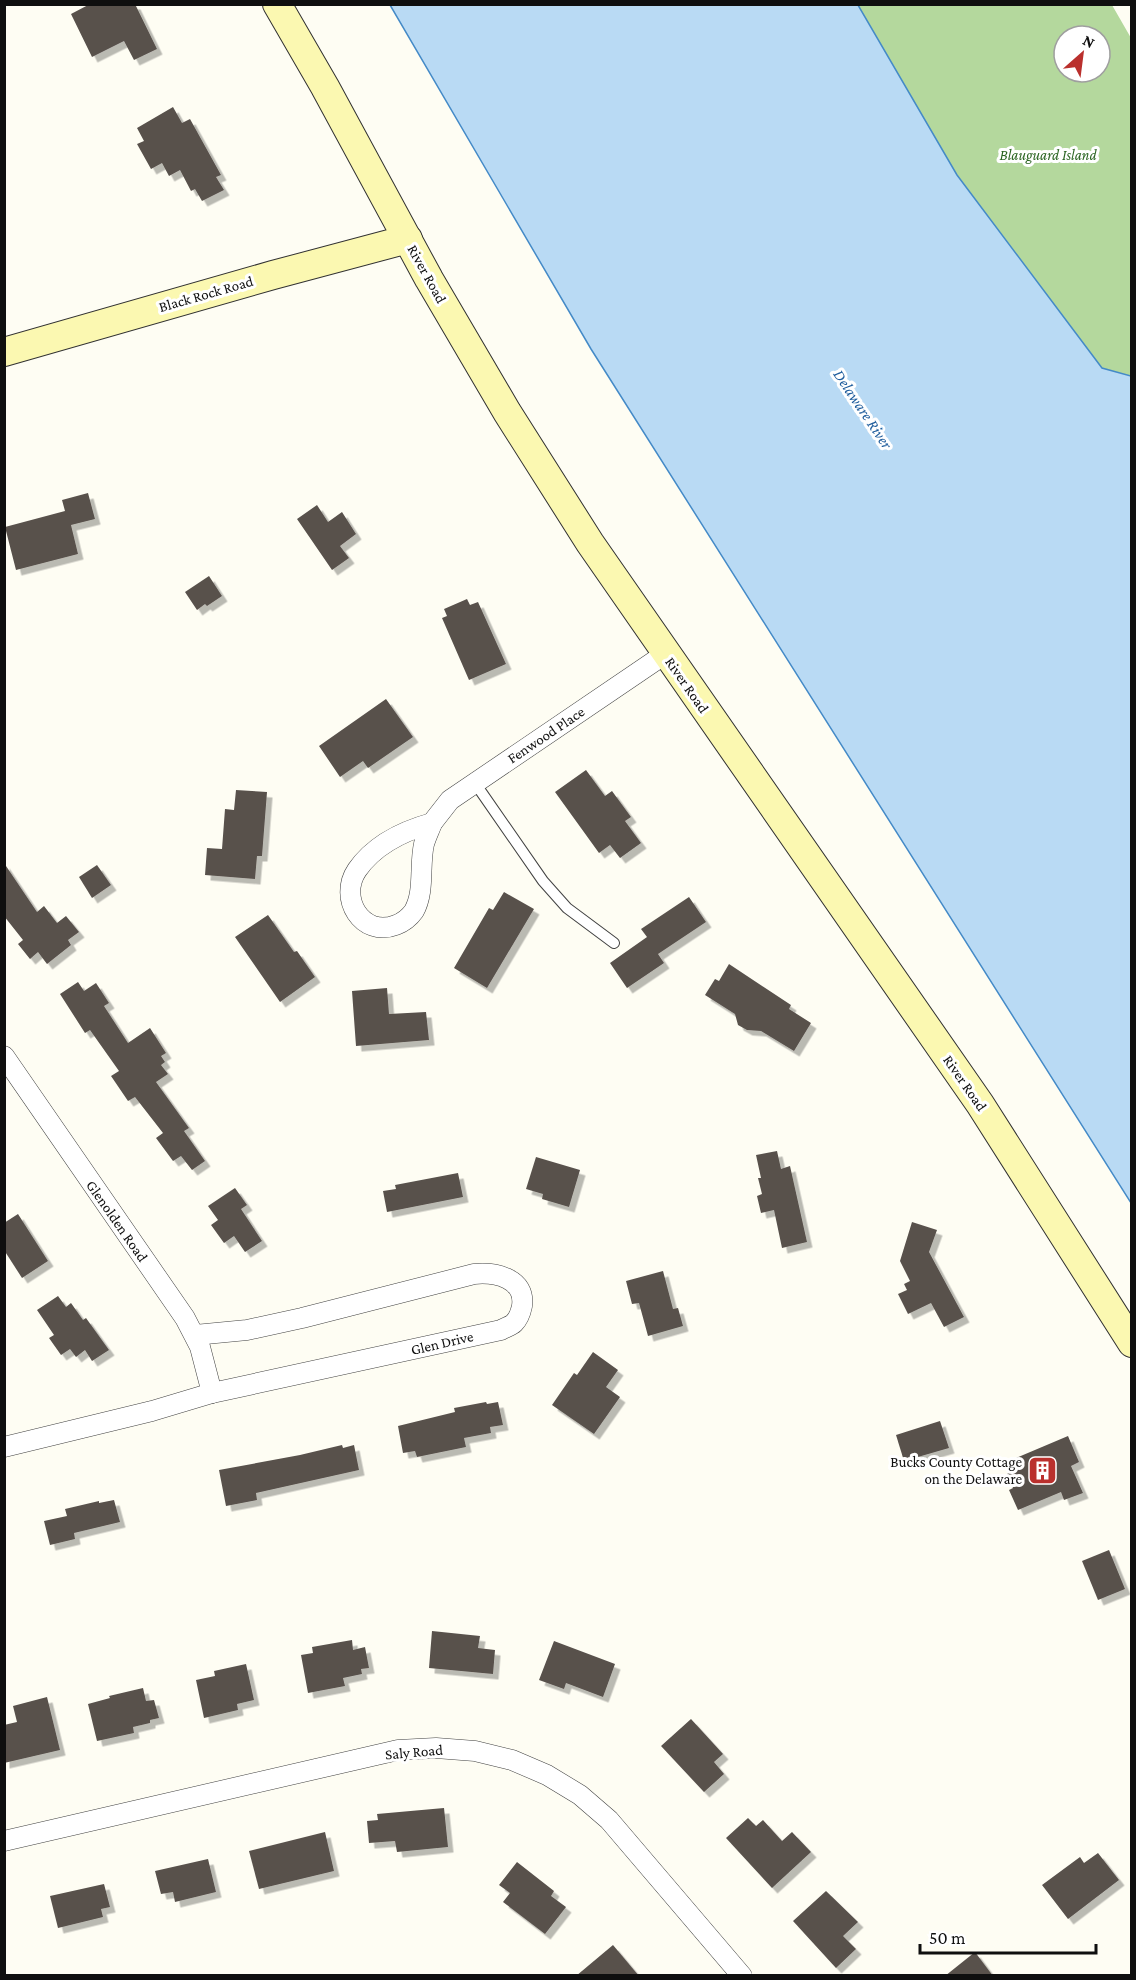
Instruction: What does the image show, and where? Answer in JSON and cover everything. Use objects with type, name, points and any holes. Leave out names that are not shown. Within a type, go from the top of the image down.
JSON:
[{"type":"main road","name":"River Road","points":[[277,4],[507,412],[590,543],[980,1104],[1131,1343]]},
{"type":"main road","name":"Black Rock Road","points":[[4,352],[408,239]]},
{"type":"street","name":"Fenwood Place","points":[[432,823],[410,829],[390,839],[369,855],[356,871],[351,881],[349,894],[352,907],[359,918],[374,927],[390,927],[404,921],[412,914],[419,901],[424,844],[432,823],[450,800],[665,654]]},
{"type":"street","name":"Glenolden Road","points":[[4,1056],[195,1335],[212,1393]]},
{"type":"street","name":"Glen Drive","points":[[4,1447],[152,1411],[212,1393],[501,1330],[514,1323],[520,1312],[521,1292],[518,1285],[500,1275],[488,1272],[247,1330],[195,1335]]},
{"type":"street","name":"Saly Road","points":[[4,1841],[398,1750],[436,1748],[475,1751],[530,1767],[580,1795],[609,1820],[742,1976]]},
{"type":"lane","points":[[475,783],[543,881],[567,908],[614,943]]},
{"type":"green space","name":"Blauguard Island","points":[[858,5],[1112,5],[1131,38],[1131,376],[1102,368],[957,175]]},
{"type":"water","name":"Delaware River","points":[[390,5],[858,5],[957,175],[1102,368],[1131,376],[1131,1203],[591,349]]},
{"type":"building","points":[[90,4],[135,4],[157,49],[134,60],[124,41],[92,57],[71,14]]},
{"type":"building","points":[[173,107],[182,123],[190,119],[221,175],[216,177],[224,190],[202,201],[195,189],[191,191],[180,170],[169,176],[162,163],[151,169],[137,144],[144,141],[137,128]]},
{"type":"building","points":[[88,493],[95,519],[71,525],[78,554],[16,570],[5,527],[65,511],[62,500]]},
{"type":"building","points":[[317,505],[328,522],[342,512],[356,534],[340,546],[349,558],[332,570],[297,519]]},
{"type":"building","points":[[209,576],[222,596],[197,610],[185,592]]},
{"type":"building","points":[[467,599],[470,605],[478,602],[506,664],[469,680],[442,618],[447,616],[444,609]]},
{"type":"building","points":[[386,699],[413,737],[368,768],[363,761],[340,777],[319,746]]},
{"type":"building","points":[[586,770],[605,796],[612,791],[631,817],[625,821],[641,843],[620,858],[610,845],[599,853],[555,792]]},
{"type":"building","points":[[236,790],[267,792],[262,856],[257,856],[255,879],[205,875],[207,848],[222,849],[225,809],[234,810]]},
{"type":"building","points":[[4,863],[37,912],[44,906],[57,923],[66,916],[79,932],[68,940],[71,945],[47,964],[38,952],[30,959],[18,944],[23,940],[4,916]]},
{"type":"building","points":[[97,865],[111,885],[92,898],[79,877]]},
{"type":"building","points":[[504,892],[534,909],[487,988],[454,968],[489,908],[493,910]]},
{"type":"building","points":[[689,897],[706,922],[658,954],[664,963],[627,988],[610,963],[647,937],[641,929]]},
{"type":"building","points":[[268,915],[315,977],[280,1002],[235,937]]},
{"type":"building","points":[[729,964],[791,1005],[789,1009],[811,1023],[794,1051],[761,1031],[747,1030],[738,1025],[735,1014],[705,995],[715,979],[719,981]]},
{"type":"building","points":[[78,982],[84,991],[96,983],[109,1003],[104,1006],[128,1043],[150,1028],[166,1053],[161,1056],[165,1062],[161,1065],[168,1074],[156,1082],[189,1128],[184,1131],[205,1161],[192,1170],[181,1156],[173,1161],[156,1138],[163,1133],[135,1097],[128,1101],[111,1076],[119,1071],[90,1030],[85,1033],[60,994]]},
{"type":"building","points":[[387,988],[389,1014],[426,1012],[429,1040],[356,1046],[352,991]]},
{"type":"building","points":[[777,1151],[781,1169],[790,1166],[807,1242],[782,1248],[774,1210],[761,1213],[757,1196],[762,1194],[756,1155]]},
{"type":"building","points":[[536,1157],[580,1170],[569,1207],[542,1199],[543,1194],[526,1189]]},
{"type":"building","points":[[458,1173],[463,1197],[387,1212],[383,1191],[396,1189],[395,1185]]},
{"type":"building","points":[[235,1188],[247,1205],[241,1209],[262,1241],[245,1252],[234,1236],[224,1243],[211,1225],[218,1220],[208,1206]]},
{"type":"building","points":[[18,1214],[48,1261],[22,1278],[4,1250],[4,1223]]},
{"type":"building","points":[[912,1222],[937,1230],[929,1252],[964,1317],[944,1327],[931,1303],[908,1314],[898,1294],[907,1290],[904,1284],[910,1281],[900,1261]]},
{"type":"building","points":[[663,1271],[673,1309],[678,1308],[683,1326],[648,1336],[639,1303],[632,1304],[626,1281]]},
{"type":"building","points":[[58,1296],[66,1307],[71,1303],[83,1320],[86,1318],[109,1350],[92,1361],[85,1350],[76,1357],[70,1349],[61,1355],[49,1338],[54,1335],[37,1310]]},
{"type":"building","points":[[593,1352],[618,1370],[606,1387],[620,1397],[594,1434],[552,1405],[574,1373],[577,1375]]},
{"type":"building","points":[[486,1402],[487,1404],[498,1402],[503,1425],[490,1427],[491,1433],[464,1438],[466,1447],[417,1457],[415,1451],[403,1453],[398,1426],[455,1412],[454,1408]]},
{"type":"building","points":[[940,1421],[949,1448],[904,1461],[896,1435]]},
{"type":"building","name":"Bucks County Cottage on the Delaware","points":[[1068,1436],[1079,1462],[1071,1466],[1083,1493],[1064,1500],[1061,1492],[1018,1510],[1009,1490],[1013,1488],[1007,1474],[1020,1468],[1016,1458]]},
{"type":"building","points":[[342,1445],[343,1448],[354,1445],[359,1470],[256,1493],[257,1500],[226,1506],[219,1470]]},
{"type":"building","points":[[114,1500],[120,1522],[74,1533],[75,1539],[50,1545],[44,1521],[67,1516],[65,1509]]},
{"type":"building","points":[[1109,1550],[1125,1589],[1098,1600],[1082,1561]]},
{"type":"building","points":[[432,1631],[480,1636],[478,1648],[495,1650],[493,1674],[429,1668]]},
{"type":"building","points":[[352,1640],[353,1650],[365,1647],[369,1668],[361,1669],[362,1674],[343,1678],[345,1686],[308,1693],[301,1655],[313,1653],[312,1647]]},
{"type":"building","points":[[554,1641],[615,1664],[603,1697],[566,1683],[564,1689],[539,1680]]},
{"type":"building","points":[[246,1664],[254,1700],[237,1704],[238,1710],[204,1718],[196,1680],[215,1676],[214,1671]]},
{"type":"building","points":[[143,1688],[146,1701],[154,1700],[159,1718],[133,1727],[134,1733],[97,1741],[88,1704],[110,1698],[109,1696]]},
{"type":"building","points":[[47,1697],[60,1750],[4,1763],[4,1725],[17,1722],[13,1706]]},
{"type":"building","points":[[691,1719],[723,1754],[714,1762],[724,1774],[704,1792],[661,1746]]},
{"type":"building","points":[[444,1808],[448,1847],[397,1852],[395,1841],[369,1843],[367,1821],[378,1820],[377,1814]]},
{"type":"building","points":[[748,1818],[756,1826],[763,1820],[782,1841],[792,1832],[811,1852],[772,1888],[726,1838]]},
{"type":"building","points":[[325,1832],[334,1871],[259,1889],[249,1851]]},
{"type":"building","points":[[1098,1853],[1119,1880],[1068,1919],[1042,1885],[1080,1857],[1084,1863]]},
{"type":"building","points":[[208,1859],[216,1892],[175,1902],[173,1892],[161,1894],[155,1871]]},
{"type":"building","points":[[517,1862],[554,1891],[551,1896],[566,1907],[545,1934],[503,1902],[510,1893],[499,1885]]},
{"type":"building","points":[[104,1884],[110,1907],[101,1909],[103,1917],[58,1928],[50,1896]]},
{"type":"building","points":[[826,1891],[858,1922],[843,1936],[856,1949],[836,1968],[793,1921]]},
{"type":"building","points":[[613,1945],[639,1976],[576,1976]]},
{"type":"building","points":[[975,1952],[993,1976],[945,1976]]},
{"type":"place","name":"Bucks County Cottage on the Delaware","points":[[1043,1471]]}]
